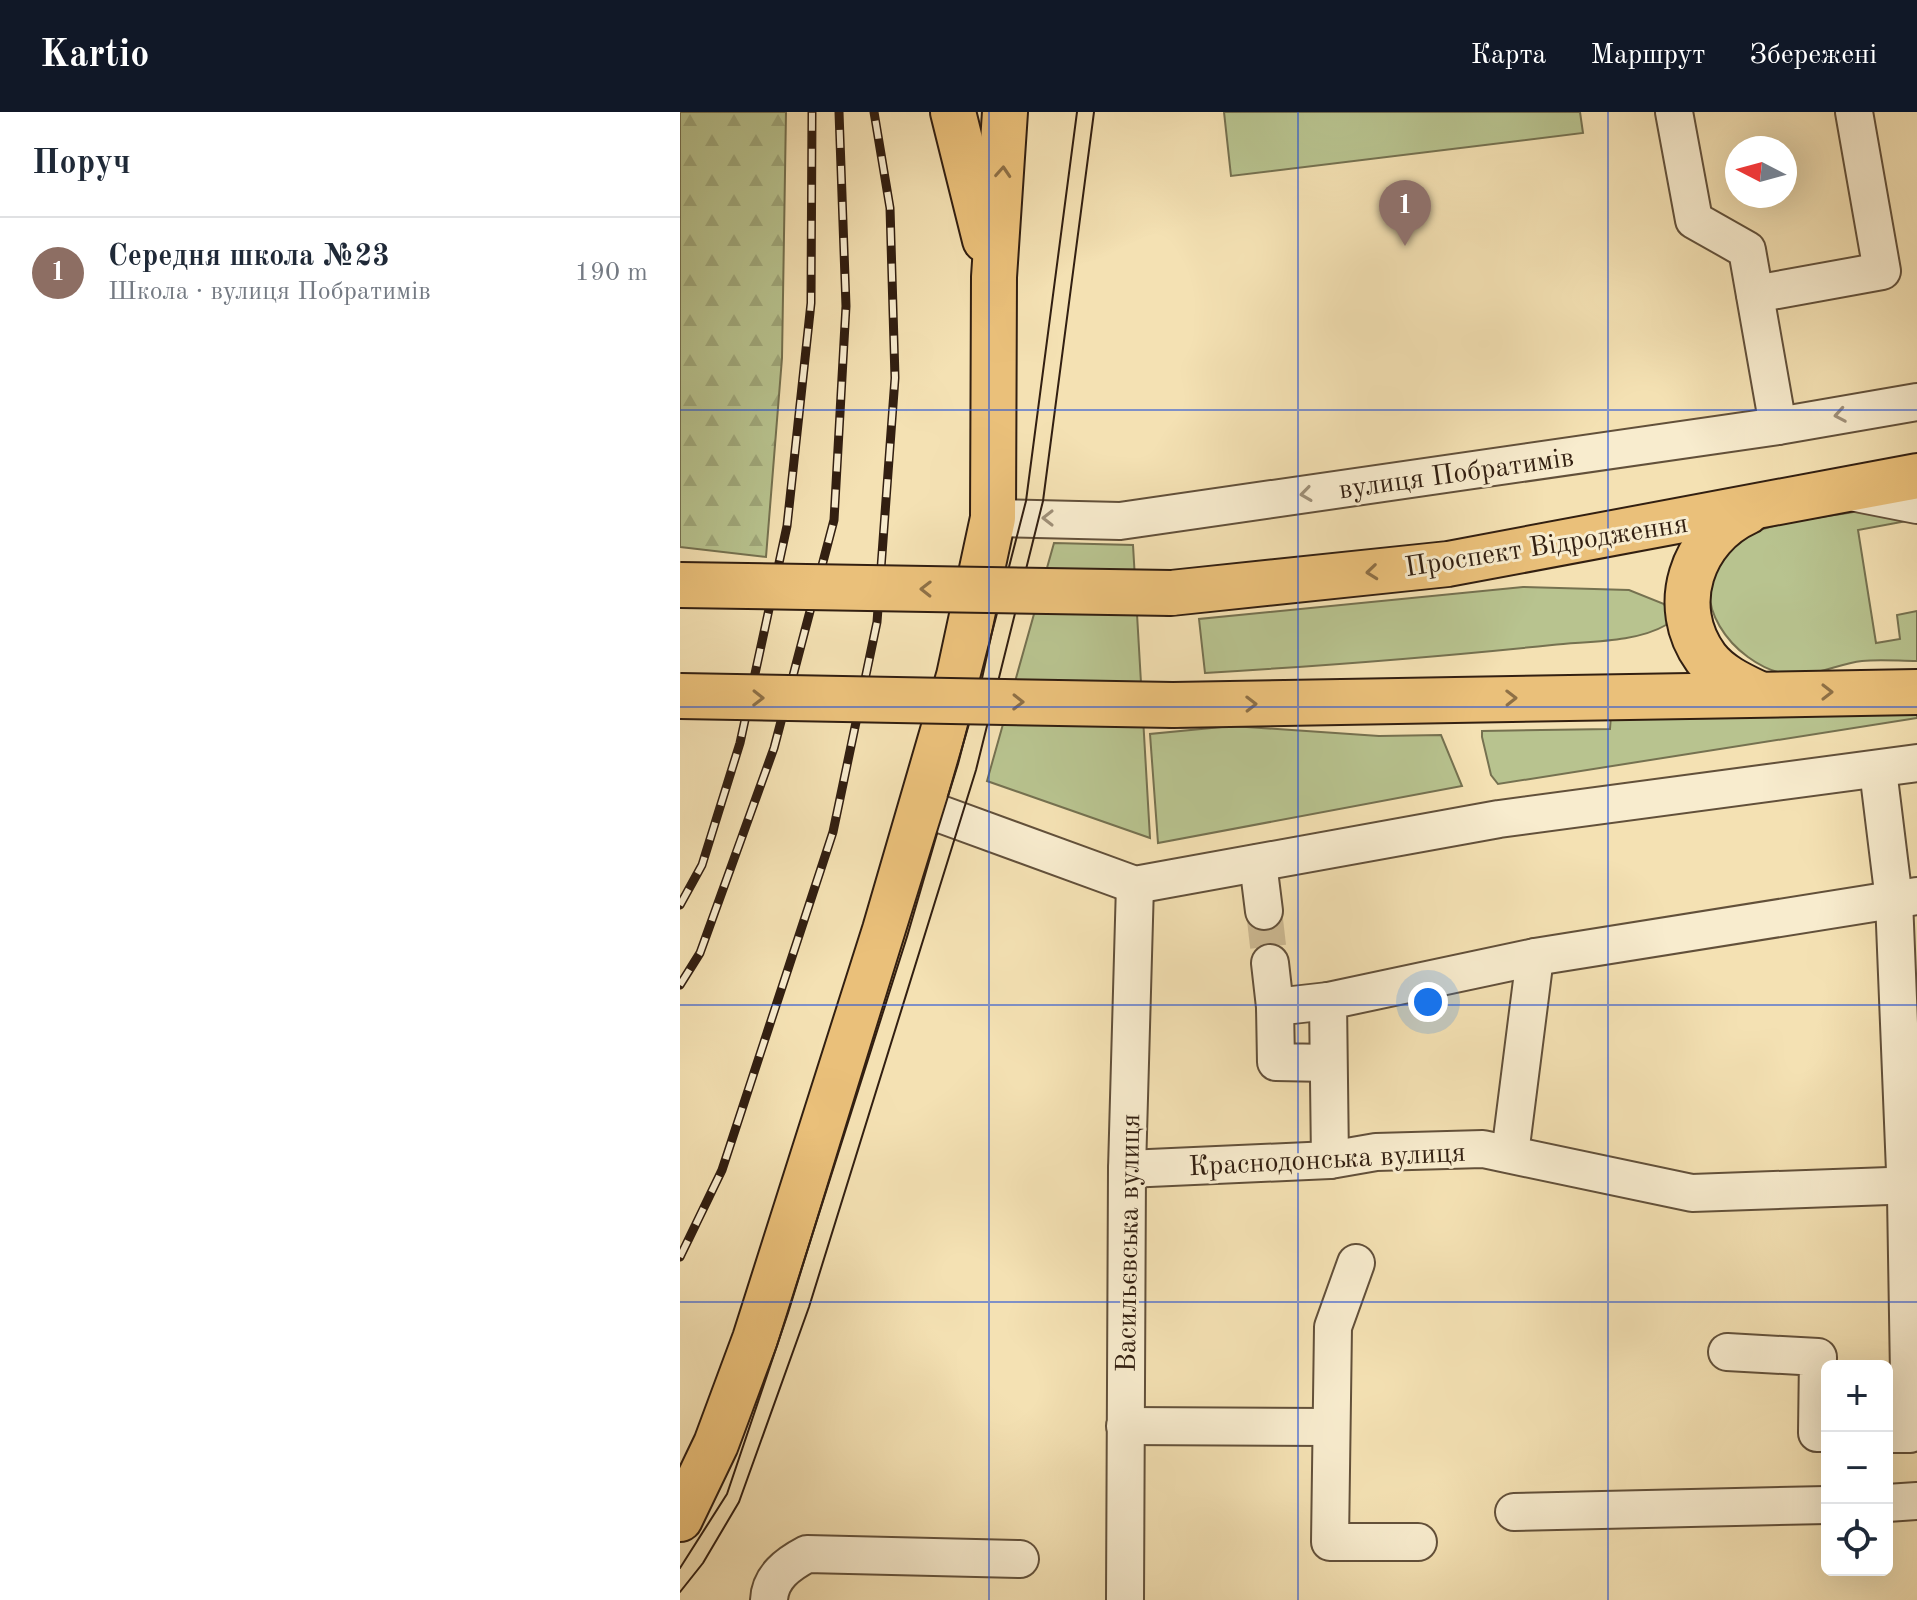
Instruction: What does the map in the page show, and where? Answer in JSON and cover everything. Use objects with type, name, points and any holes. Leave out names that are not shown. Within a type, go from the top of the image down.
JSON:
[{"type":"main road","points":[[953,112],[994,277]]},
{"type":"main road","points":[[680,1519],[716,1444],[755,1339],[959,676],[993,518],[994,277],[1005,112]]},
{"type":"main road","name":"Проспект Відродження","points":[[680,585],[1171,593],[1448,564],[1917,476]]},
{"type":"main road","points":[[1757,508],[1728,521],[1706,542],[1691,570],[1687,600],[1692,631],[1706,659],[1729,680],[1757,693]]},
{"type":"main road","points":[[680,696],[1173,705],[1917,692]]},
{"type":"street","points":[[1674,112],[1694,220],[1747,250],[1778,426]]},
{"type":"street","points":[[1755,294],[1882,271],[1854,112]]},
{"type":"street","name":"вулиця Побратимів","points":[[993,518],[1120,521],[1778,426],[1917,402]]},
{"type":"street","points":[[1839,491],[1917,505]]},
{"type":"street","points":[[921,807],[1135,885],[1499,819],[1917,763]]},
{"type":"street","points":[[1878,770],[1906,898],[1912,1186],[1910,1434],[1893,1434]]},
{"type":"street","points":[[1258,863],[1264,911]]},
{"type":"street","name":"Васильєвська вулиця","points":[[1125,1600],[1127,1169],[1135,885]]},
{"type":"street","points":[[1275,1007],[1328,1001],[1535,957],[1906,898]]},
{"type":"street","points":[[1510,1154],[1535,957]]},
{"type":"street","points":[[1270,963],[1276,1062],[1328,1063]]},
{"type":"street","points":[[1328,1001],[1330,1160]]},
{"type":"street","name":"Краснодонська вулиця","points":[[1127,1169],[1330,1160],[1407,1151],[1483,1149],[1692,1193],[1912,1186]]},
{"type":"street","points":[[1356,1263],[1333,1327],[1330,1542],[1418,1542]]},
{"type":"street","points":[[1727,1352],[1818,1357],[1817,1433],[1821,1433]]},
{"type":"street","points":[[1125,1426],[1330,1427]]},
{"type":"street","points":[[1893,1503],[1917,1501]]},
{"type":"street","points":[[1514,1512],[1821,1505]]},
{"type":"street","points":[[769,1600],[784,1566],[807,1554],[1020,1559]]},
{"type":"green space","points":[[680,112],[786,112],[782,358],[766,557],[680,547]]},
{"type":"green space","points":[[1224,112],[1580,112],[1583,133],[1231,176]]},
{"type":"green space","points":[[1864,510],[1912,520],[1858,530],[1876,643],[1900,639],[1897,615],[1917,611],[1917,661],[1862,661],[1795,675],[1766,668],[1732,643],[1712,608],[1709,589],[1714,570],[1727,552],[1742,537],[1758,531]]},
{"type":"green space","points":[[1054,543],[1133,545],[1150,838],[987,781]]},
{"type":"green space","points":[[1523,587],[1629,590],[1664,604],[1669,614],[1666,625],[1654,631],[1610,640],[1205,673],[1199,619]]},
{"type":"green space","points":[[1917,709],[1917,718],[1498,784],[1491,775],[1482,737],[1482,731],[1610,729],[1611,715]]},
{"type":"green space","points":[[1232,726],[1379,736],[1441,735],[1462,786],[1158,843],[1150,734]]},
{"type":"tunnel","points":[[1264,911],[1270,963]]},
{"type":"tram line","points":[[680,1568],[727,1494],[788,1313],[958,764],[1026,501],[1077,112]]},
{"type":"tram line","points":[[680,1592],[703,1563],[739,1502],[809,1307],[976,770],[1043,501],[1094,112]]},
{"type":"railway","points":[[680,905],[702,865],[740,743],[787,526],[811,303],[812,112]]},
{"type":"railway","points":[[680,985],[700,953],[774,748],[834,520],[846,306],[839,112]]},
{"type":"railway","points":[[680,1257],[722,1170],[833,832],[877,622],[895,378],[890,208],[874,112]]},
{"type":"place","name":"Середня школа №23","points":[[1405,246]]}]
